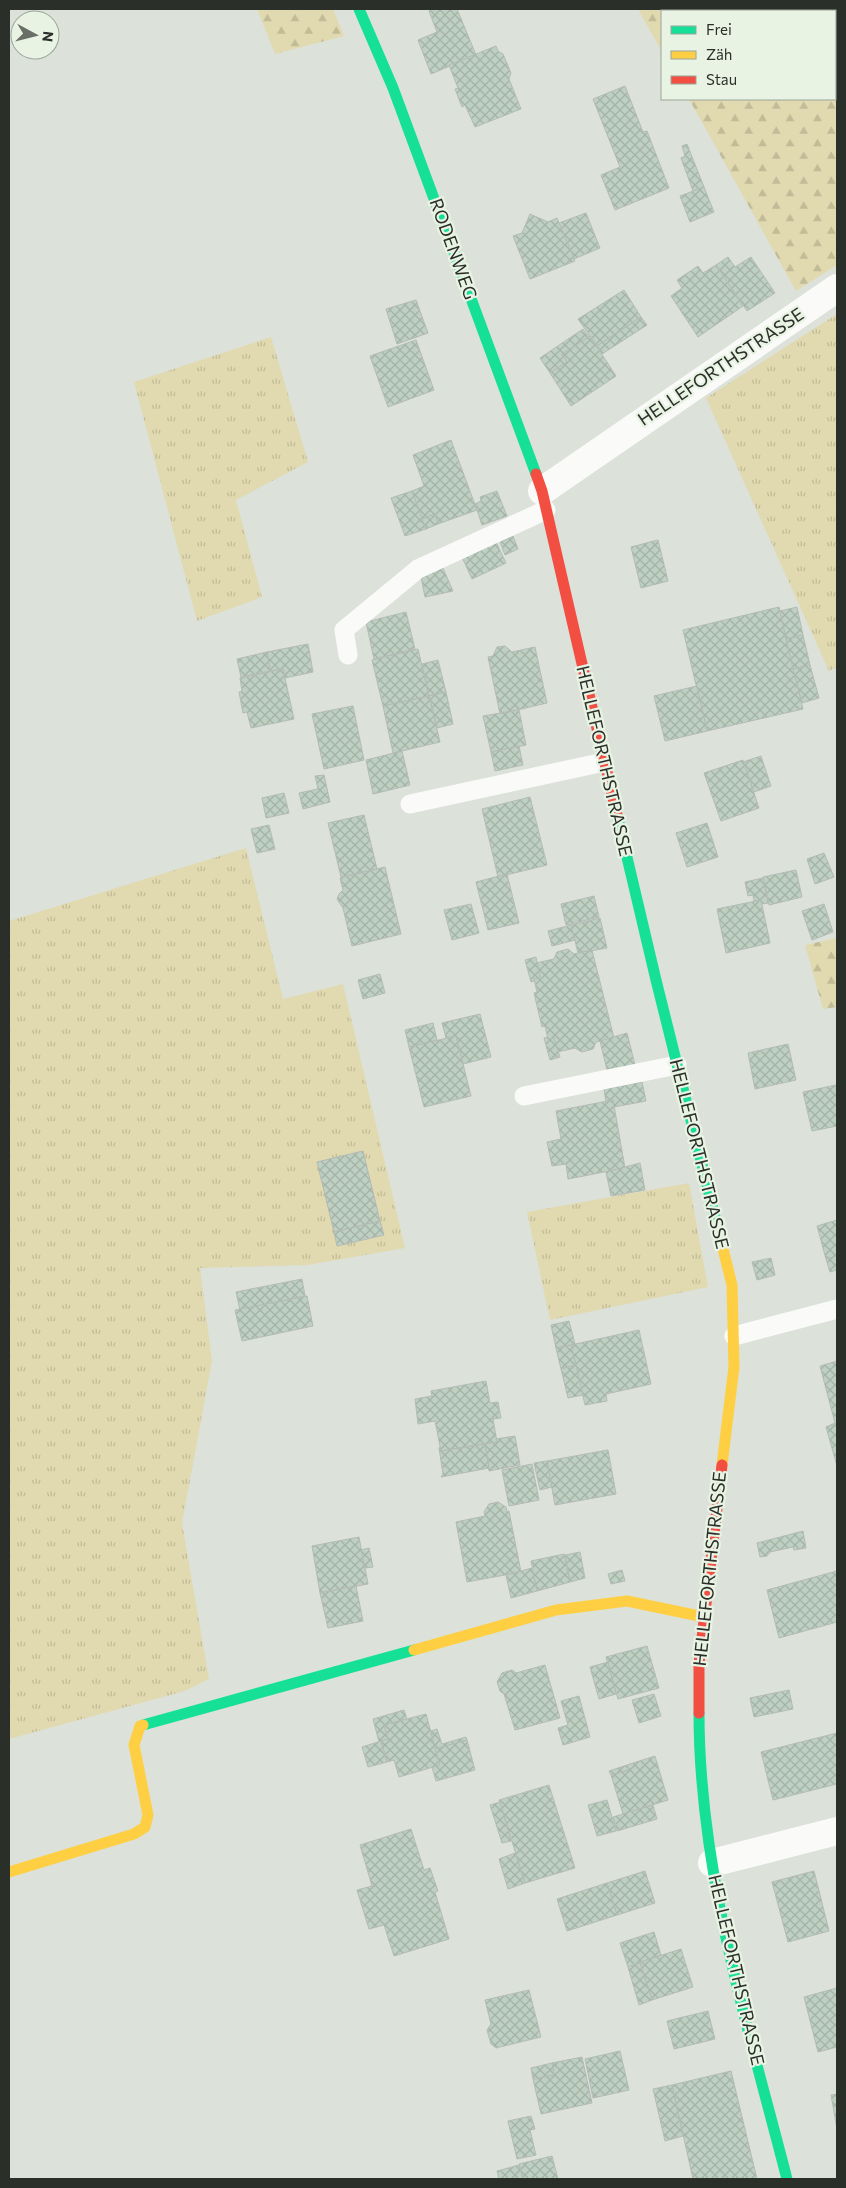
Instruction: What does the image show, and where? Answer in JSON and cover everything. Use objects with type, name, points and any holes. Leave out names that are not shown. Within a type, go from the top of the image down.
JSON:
[{"type":"street","name":"RODENWEG","points":[[359,9],[394,88],[544,500]]},
{"type":"street","name":"HELLEFORTHSTRASSE","points":[[787,2179],[736,1981],[712,1864],[703,1806],[698,1664],[734,1367],[732,1285],[604,762],[544,500],[837,288]]},
{"type":"street","points":[[9,1872],[134,1834],[145,1827],[148,1815],[134,1745],[140,1726],[556,1610],[627,1601],[704,1617]]},
{"type":"street","points":[[712,1864],[837,1831]]},
{"type":"lane","points":[[348,655],[344,630],[418,569],[544,500]]},
{"type":"lane","points":[[410,804],[604,762]]},
{"type":"lane","points":[[524,1096],[677,1065]]},
{"type":"lane","points":[[734,1336],[837,1308]]},
{"type":"green space","points":[[257,9],[333,9],[344,36],[275,54]]},
{"type":"green space","points":[[638,9],[837,9],[837,265],[796,291],[690,100],[836,100],[836,10],[661,10],[661,50]]},
{"type":"green space","points":[[837,314],[837,667],[829,671],[706,398]]},
{"type":"green space","points":[[271,337],[308,462],[236,500],[262,597],[197,621],[134,382]]},
{"type":"green space","points":[[246,848],[283,999],[343,984],[405,1248],[308,1265],[200,1268],[212,1361],[182,1523],[209,1679],[185,1691],[9,1739],[9,921]]},
{"type":"green space","points":[[837,938],[837,1007],[823,1009],[805,945]]},
{"type":"green space","points":[[689,1183],[708,1287],[550,1320],[527,1212]]},
{"type":"building","points":[[435,9],[457,9],[476,55],[431,74],[418,40],[437,32],[429,11]]},
{"type":"building","points":[[496,46],[498,51],[503,54],[511,73],[509,79],[521,109],[475,127],[465,105],[462,107],[455,89],[458,88],[449,65]]},
{"type":"building","points":[[625,86],[643,132],[647,131],[669,188],[615,210],[601,175],[620,167],[593,99]]},
{"type":"building","points":[[687,144],[704,187],[693,191],[681,158],[685,156],[682,146]]},
{"type":"building","points":[[704,187],[714,212],[690,222],[680,196]]},
{"type":"building","points":[[586,213],[600,248],[574,259],[559,223]]},
{"type":"building","points":[[530,214],[548,222],[557,218],[575,261],[530,279],[513,236],[522,233]]},
{"type":"building","points":[[728,257],[735,267],[751,257],[775,293],[747,311],[716,265]]},
{"type":"building","points":[[716,265],[743,306],[698,337],[671,296],[682,288],[677,280],[698,266],[703,273]]},
{"type":"building","points":[[624,290],[641,317],[597,346],[578,319]]},
{"type":"building","points":[[416,300],[428,333],[397,344],[386,309]]},
{"type":"building","points":[[641,317],[647,325],[602,354],[597,346]]},
{"type":"building","points":[[583,329],[589,337],[562,354],[567,362],[550,373],[540,358]]},
{"type":"building","points":[[590,336],[616,376],[571,406],[550,373],[567,362],[562,354]]},
{"type":"building","points":[[416,340],[434,390],[388,407],[370,356]]},
{"type":"building","points":[[451,440],[477,510],[438,524],[435,514],[422,519],[412,491],[424,486],[413,455]]},
{"type":"building","points":[[412,491],[426,529],[405,536],[391,498]]},
{"type":"building","points":[[497,491],[507,516],[482,525],[475,504],[481,501],[480,497]]},
{"type":"building","points":[[435,514],[438,524],[426,529],[422,519]]},
{"type":"building","points":[[513,536],[518,549],[505,555],[500,542]]},
{"type":"building","points":[[658,540],[668,581],[641,588],[631,547]]},
{"type":"building","points":[[496,542],[506,563],[472,579],[462,557]]},
{"type":"building","points":[[442,566],[453,591],[425,597],[421,577]]},
{"type":"building","points":[[779,607],[803,709],[707,731],[683,630]]},
{"type":"building","points":[[797,607],[803,635],[786,639],[780,611]]},
{"type":"building","points":[[406,612],[415,649],[374,659],[366,622]]},
{"type":"building","points":[[803,635],[810,665],[793,669],[786,639]]},
{"type":"building","points":[[308,644],[313,672],[285,678],[283,669],[270,671],[267,652]]},
{"type":"building","points":[[505,646],[512,652],[535,647],[547,703],[500,714],[488,657],[493,656],[497,647]]},
{"type":"building","points":[[418,649],[429,696],[383,706],[372,660]]},
{"type":"building","points":[[267,652],[270,671],[241,677],[237,659]]},
{"type":"building","points":[[438,660],[446,692],[429,696],[422,664]]},
{"type":"building","points":[[810,665],[819,698],[802,703],[793,669]]},
{"type":"building","points":[[283,669],[294,719],[251,728],[247,712],[243,713],[239,692],[242,691],[240,678]]},
{"type":"building","points":[[697,686],[707,731],[665,741],[654,696]]},
{"type":"building","points":[[446,692],[453,724],[437,728],[429,696]]},
{"type":"building","points":[[429,696],[440,742],[393,753],[383,706]]},
{"type":"building","points":[[353,706],[364,760],[324,769],[312,714]]},
{"type":"building","points":[[519,710],[526,745],[491,752],[483,716]]},
{"type":"building","points":[[519,746],[523,765],[495,771],[491,752]]},
{"type":"building","points":[[402,751],[410,785],[373,794],[366,760]]},
{"type":"building","points":[[761,756],[771,786],[754,792],[743,762]]},
{"type":"building","points":[[743,760],[759,808],[721,821],[704,773]]},
{"type":"building","points":[[324,775],[330,802],[303,809],[299,793],[318,789],[315,776]]},
{"type":"building","points":[[284,793],[289,813],[266,818],[262,798]]},
{"type":"building","points":[[530,797],[547,865],[498,877],[482,809]]},
{"type":"building","points":[[364,815],[377,869],[341,877],[328,823]]},
{"type":"building","points":[[707,823],[718,857],[687,867],[676,833]]},
{"type":"building","points":[[269,825],[275,849],[257,853],[251,829]]},
{"type":"building","points":[[824,853],[834,877],[815,884],[807,859]]},
{"type":"building","points":[[385,867],[401,934],[352,946],[343,908],[337,899],[343,890],[340,878]]},
{"type":"building","points":[[796,870],[802,897],[769,905],[763,877]]},
{"type":"building","points":[[507,874],[519,923],[488,930],[476,882]]},
{"type":"building","points":[[763,878],[768,903],[762,904],[761,900],[754,901],[753,895],[748,896],[745,882]]},
{"type":"building","points":[[594,896],[599,917],[566,925],[561,904]]},
{"type":"building","points":[[761,900],[770,943],[726,953],[717,909]]},
{"type":"building","points":[[471,904],[479,933],[452,940],[444,910]]},
{"type":"building","points":[[824,904],[833,932],[812,940],[802,911]]},
{"type":"building","points":[[600,918],[607,948],[578,953],[571,925]]},
{"type":"building","points":[[571,925],[575,940],[552,946],[548,931]]},
{"type":"building","points":[[568,949],[574,954],[592,950],[614,1038],[596,1042],[593,1049],[582,1052],[575,1048],[557,1052],[554,1038],[548,1039],[545,1026],[542,1027],[534,993],[537,992],[534,979],[540,977],[536,963],[554,959],[557,952]]},
{"type":"building","points":[[536,957],[540,977],[531,982],[525,960]]},
{"type":"building","points":[[380,974],[385,993],[363,999],[358,980]]},
{"type":"building","points":[[480,1014],[491,1057],[463,1064],[456,1036],[446,1038],[442,1023]]},
{"type":"building","points":[[433,1023],[437,1040],[409,1047],[405,1030]]},
{"type":"building","points":[[627,1033],[635,1065],[607,1070],[600,1041]]},
{"type":"building","points":[[456,1036],[471,1096],[424,1107],[409,1047]]},
{"type":"building","points":[[548,1037],[548,1039],[554,1038],[560,1057],[550,1060],[544,1038]]},
{"type":"building","points":[[788,1044],[796,1080],[755,1089],[748,1053]]},
{"type":"building","points":[[642,1082],[646,1101],[614,1107],[613,1100],[606,1102],[604,1089]]},
{"type":"building","points":[[836,1085],[837,1126],[812,1131],[803,1092]]},
{"type":"building","points":[[613,1100],[625,1168],[568,1179],[566,1164],[552,1166],[547,1142],[561,1139],[556,1111]]},
{"type":"building","points":[[363,1151],[380,1221],[334,1232],[317,1162]]},
{"type":"building","points":[[640,1163],[645,1190],[611,1196],[606,1172]]},
{"type":"building","points":[[837,1220],[837,1256],[826,1259],[817,1226]]},
{"type":"building","points":[[380,1221],[384,1235],[337,1246],[334,1232]]},
{"type":"building","points":[[837,1256],[837,1270],[830,1272],[826,1259]]},
{"type":"building","points":[[771,1258],[775,1275],[757,1280],[752,1262]]},
{"type":"building","points":[[302,1279],[305,1296],[240,1310],[236,1292]]},
{"type":"building","points":[[307,1296],[313,1326],[242,1341],[235,1310]]},
{"type":"building","points":[[569,1321],[575,1344],[556,1348],[551,1325]]},
{"type":"building","points":[[639,1330],[651,1384],[606,1394],[607,1401],[585,1405],[571,1345]]},
{"type":"building","points":[[571,1345],[576,1365],[561,1369],[556,1348]]},
{"type":"building","points":[[837,1361],[837,1424],[826,1427],[835,1423],[820,1366]]},
{"type":"building","points":[[576,1365],[583,1395],[568,1398],[561,1369]]},
{"type":"building","points":[[486,1381],[490,1403],[498,1402],[501,1418],[493,1419],[497,1442],[441,1451],[435,1421],[418,1424],[415,1399],[432,1396],[431,1391]]},
{"type":"building","points":[[837,1424],[837,1466],[826,1427]]},
{"type":"building","points":[[515,1436],[520,1465],[489,1471],[485,1444],[497,1442],[496,1439]]},
{"type":"building","points":[[485,1444],[489,1468],[441,1477],[443,1474],[440,1447],[441,1451]]},
{"type":"building","points":[[608,1450],[616,1494],[555,1505],[547,1461]]},
{"type":"building","points":[[547,1461],[552,1487],[540,1490],[534,1463]]},
{"type":"building","points":[[532,1464],[539,1500],[509,1506],[502,1470]]},
{"type":"building","points":[[498,1502],[506,1507],[507,1512],[509,1511],[521,1572],[467,1582],[456,1522],[485,1516],[484,1512],[489,1504]]},
{"type":"building","points":[[803,1531],[806,1548],[794,1550],[793,1547],[770,1552],[767,1556],[760,1557],[757,1543]]},
{"type":"building","points":[[359,1537],[368,1584],[320,1593],[312,1546]]},
{"type":"building","points":[[369,1548],[373,1567],[365,1568],[361,1550]]},
{"type":"building","points":[[580,1552],[585,1578],[570,1582],[565,1555]]},
{"type":"building","points":[[564,1554],[570,1582],[537,1591],[531,1561]]},
{"type":"building","points":[[532,1568],[537,1591],[511,1598],[506,1575]]},
{"type":"building","points":[[622,1570],[625,1581],[611,1584],[608,1574]]},
{"type":"building","points":[[837,1571],[837,1622],[779,1638],[767,1590]]},
{"type":"building","points":[[356,1586],[363,1621],[328,1628],[320,1593]]},
{"type":"building","points":[[647,1646],[659,1688],[618,1699],[606,1657]]},
{"type":"building","points":[[608,1662],[616,1694],[599,1699],[590,1667]]},
{"type":"building","points":[[545,1665],[560,1718],[515,1730],[504,1694],[500,1691],[497,1682],[502,1673],[512,1670],[516,1673]]},
{"type":"building","points":[[789,1690],[793,1709],[754,1717],[750,1698]]},
{"type":"building","points":[[654,1694],[661,1716],[639,1723],[632,1700]]},
{"type":"building","points":[[579,1696],[590,1737],[563,1745],[558,1728],[568,1725],[561,1701]]},
{"type":"building","points":[[404,1710],[407,1719],[384,1725],[388,1739],[379,1742],[373,1719]]},
{"type":"building","points":[[426,1714],[440,1765],[399,1777],[394,1760],[387,1762],[381,1741],[388,1739],[384,1725]]},
{"type":"building","points":[[437,1729],[442,1744],[466,1737],[467,1740],[435,1749],[431,1731]]},
{"type":"building","points":[[837,1733],[837,1784],[773,1800],[761,1752]]},
{"type":"building","points":[[467,1740],[475,1770],[436,1781],[432,1767],[440,1765],[435,1749]]},
{"type":"building","points":[[381,1741],[387,1762],[368,1767],[362,1747]]},
{"type":"building","points":[[655,1756],[668,1800],[623,1814],[611,1775],[629,1770],[627,1765]]},
{"type":"building","points":[[627,1765],[629,1770],[611,1775],[609,1771]]},
{"type":"building","points":[[549,1785],[575,1868],[525,1883],[499,1800]]},
{"type":"building","points":[[607,1800],[616,1831],[597,1836],[588,1805]]},
{"type":"building","points":[[500,1802],[511,1841],[502,1843],[490,1805]]},
{"type":"building","points":[[653,1805],[657,1819],[617,1831],[613,1817]]},
{"type":"building","points":[[411,1829],[424,1870],[430,1868],[438,1891],[435,1892],[449,1939],[394,1956],[384,1925],[369,1929],[357,1890],[372,1886],[360,1845]]},
{"type":"building","points":[[515,1853],[525,1883],[508,1889],[499,1859]]},
{"type":"building","points":[[645,1871],[655,1903],[617,1915],[607,1883]]},
{"type":"building","points":[[814,1871],[829,1931],[788,1942],[772,1882]]},
{"type":"building","points":[[607,1883],[617,1915],[567,1931],[557,1899]]},
{"type":"building","points":[[654,1932],[661,1955],[628,1967],[620,1943]]},
{"type":"building","points":[[681,1949],[693,1987],[652,2000],[640,1962]]},
{"type":"building","points":[[640,1963],[652,2000],[639,2005],[628,1967]]},
{"type":"building","points":[[837,1988],[837,2047],[818,2052],[804,1997]]},
{"type":"building","points":[[529,1990],[541,2037],[496,2048],[491,2044],[487,2030],[491,2024],[485,2000]]},
{"type":"building","points":[[708,2011],[715,2039],[674,2049],[667,2021]]},
{"type":"building","points":[[620,2051],[629,2090],[593,2098],[585,2059]]},
{"type":"building","points":[[582,2057],[592,2103],[541,2114],[533,2079],[554,2075],[552,2063]]},
{"type":"building","points":[[552,2063],[554,2075],[533,2079],[531,2068]]},
{"type":"building","points":[[731,2071],[757,2179],[693,2179],[672,2085]]},
{"type":"building","points":[[672,2085],[683,2136],[665,2141],[653,2089]]},
{"type":"building","points":[[837,2094],[837,2129],[831,2095]]},
{"type":"building","points":[[531,2116],[535,2129],[530,2130],[536,2155],[517,2159],[508,2121]]},
{"type":"building","points":[[552,2156],[558,2179],[523,2179],[519,2164]]},
{"type":"building","points":[[519,2165],[523,2179],[499,2179],[497,2171]]},
{"type":"traffic: fast","points":[[359,9],[393,88],[536,474]]},
{"type":"traffic: fast","points":[[617,815],[717,1225]]},
{"type":"traffic: fast","points":[[143,1725],[414,1650]]},
{"type":"traffic: fast","points":[[699,1713],[701,1772],[707,1832],[728,1949],[787,2179]]},
{"type":"traffic: slow","points":[[717,1225],[732,1285],[734,1367],[722,1465]]},
{"type":"traffic: slow","points":[[414,1650],[556,1610],[627,1601],[704,1617]]},
{"type":"traffic: slow","points":[[9,1872],[134,1834],[145,1827],[148,1815],[134,1745],[140,1726],[143,1725]]},
{"type":"traffic: jam","points":[[536,474],[542,491],[617,815]]},
{"type":"traffic: jam","points":[[699,1713],[699,1664],[722,1465]]}]
